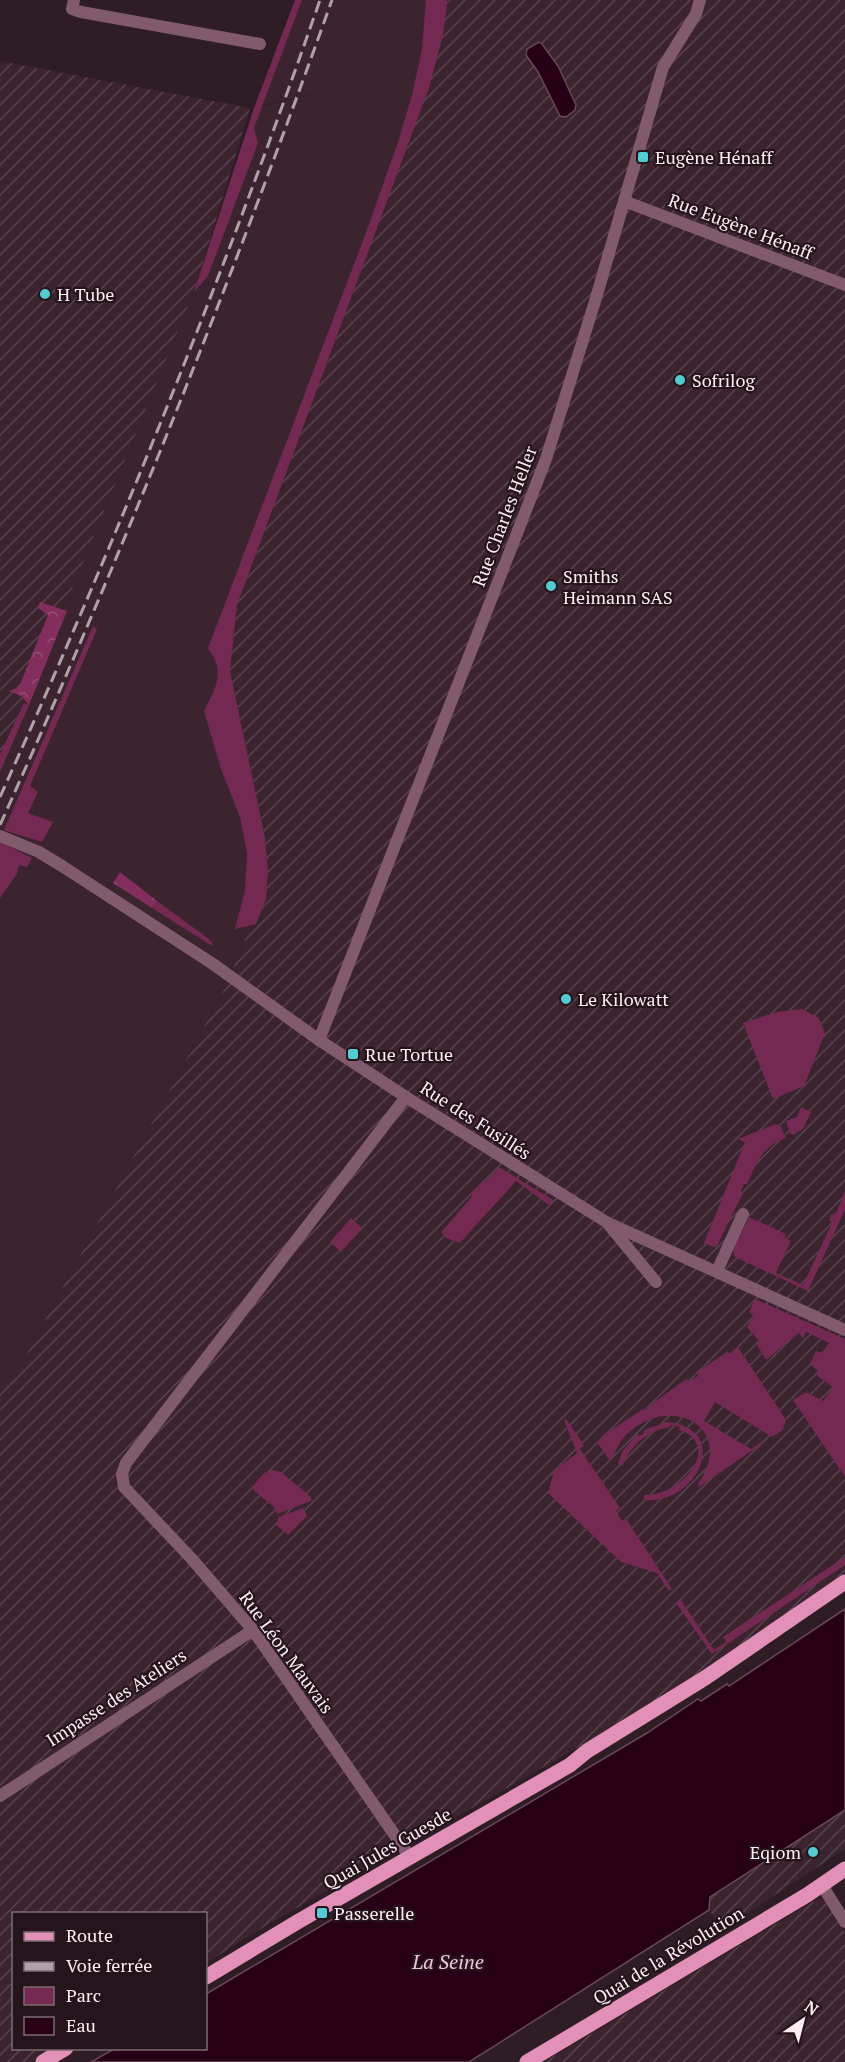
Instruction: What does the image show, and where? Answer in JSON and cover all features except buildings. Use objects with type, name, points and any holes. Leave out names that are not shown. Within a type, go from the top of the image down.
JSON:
[{"type":"main road","name":"Quai Jules Guesde","points":[[207,1976],[408,1853],[440,1829],[570,1756],[587,1751],[705,1678],[845,1582]]},
{"type":"main road","name":"Quai Jules Guesde","points":[[207,1968],[253,1941],[262,1933],[408,1853]]},
{"type":"main road","name":"Quai de la Révolution","points":[[527,2062],[826,1883],[845,1869]]},
{"type":"main road","name":"Quai de la Révolution","points":[[826,1883],[845,1875]]},
{"type":"main road","points":[[43,2062],[64,2050]]},
{"type":"main road","points":[[55,2062],[76,2050]]},
{"type":"street","name":"Rue Charles Heller","points":[[319,1040],[546,459],[663,67],[696,14],[700,0]]},
{"type":"street","points":[[73,4],[81,12],[260,44]]},
{"type":"street","name":"Rue Eugène Hénaff","points":[[624,201],[845,285]]},
{"type":"street","name":"Rue des Fusillés","points":[[0,836],[39,852],[213,964],[319,1040],[558,1199],[845,1330]]},
{"type":"street","name":"Rue Léon Mauvais","points":[[406,1097],[126,1463],[122,1474],[124,1487],[191,1558],[253,1630],[408,1853]]},
{"type":"street","points":[[717,1272],[743,1214]]},
{"type":"street","points":[[608,1223],[656,1282]]},
{"type":"street","points":[[640,1262],[640,1248],[646,1239]]},
{"type":"street","name":"Impasse des Ateliers","points":[[0,1796],[253,1630]]},
{"type":"street","points":[[826,1883],[845,1922]]},
{"type":"shaded area","points":[[297,0],[445,0],[433,65],[351,299],[265,838],[265,891],[225,988],[17,1372],[0,1384],[0,764],[194,292],[255,108],[340,88],[255,107]]},
{"type":"shaded area","points":[[445,0],[845,0],[845,1581],[703,1676],[267,1925],[207,1962],[207,1912],[12,1912],[12,2050],[52,2050],[30,2062],[0,2062],[0,1384],[17,1372],[225,988],[265,891],[265,838],[230,671],[237,605],[351,299],[433,65]]},
{"type":"shaded area","points":[[0,61],[250,108],[194,292],[0,764]]},
{"type":"shaded area","points":[[845,1811],[845,1849],[735,1921],[735,1926],[722,1927],[709,1910],[711,1897]]},
{"type":"shaded area","points":[[818,1899],[826,1900],[845,1933],[845,2062],[544,2062]]},
{"type":"green space","points":[[295,0],[302,0],[254,128],[258,143],[208,276],[194,292],[254,108]]},
{"type":"green space","points":[[426,0],[447,0],[443,35],[429,88],[237,605],[230,671],[265,838],[268,871],[266,899],[256,924],[235,929],[245,890],[247,853],[240,817],[221,769],[204,711],[215,687],[218,672],[208,648],[367,230],[398,142],[412,95],[422,49]]},
{"type":"green space","points":[[40,602],[67,611],[29,705],[21,696],[9,691],[19,687],[48,615],[38,608]]},
{"type":"green space","points":[[93,626],[97,629],[30,786],[38,792],[28,813],[53,822],[42,842],[4,830]]},
{"type":"green space","points":[[24,703],[29,705],[0,772],[0,754]]},
{"type":"green space","points":[[0,842],[32,858],[27,867],[19,865],[17,874],[0,898]]},
{"type":"green space","points":[[120,872],[157,901],[152,908],[113,883]]},
{"type":"green space","points":[[157,901],[209,939],[212,946],[152,908]]},
{"type":"green space","points":[[802,1009],[819,1018],[825,1033],[804,1086],[773,1099],[743,1023],[777,1012]]},
{"type":"green space","points":[[801,1107],[811,1112],[803,1129],[793,1135],[786,1121],[797,1117]]},
{"type":"green space","points":[[776,1124],[781,1127],[786,1138],[771,1146],[761,1156],[747,1184],[744,1184],[741,1191],[743,1193],[717,1246],[704,1243],[745,1142],[738,1139]]},
{"type":"green space","points":[[499,1167],[553,1200],[550,1206],[516,1181],[460,1243],[446,1238],[441,1232],[471,1198],[472,1192]]},
{"type":"green space","points":[[845,1191],[845,1209],[808,1291],[735,1257],[733,1250],[749,1217],[786,1234],[785,1238],[791,1241],[776,1273],[803,1285],[832,1223],[829,1220],[831,1215],[836,1213]]},
{"type":"green space","points":[[351,1218],[362,1228],[341,1252],[330,1242]]},
{"type":"green space","points":[[755,1299],[845,1339],[845,1477],[793,1400],[806,1392],[823,1401],[833,1387],[816,1375],[818,1371],[810,1364],[816,1351],[822,1353],[829,1343],[806,1332],[803,1339],[799,1333],[766,1360],[757,1345],[759,1341],[747,1327],[753,1315],[749,1312]]},
{"type":"green space","points":[[738,1347],[786,1420],[783,1430],[772,1437],[715,1402],[704,1421],[751,1449],[763,1441],[763,1443],[699,1487],[698,1484],[708,1464],[709,1446],[704,1432],[693,1422],[679,1417],[662,1416],[644,1422],[624,1437],[610,1461],[597,1442],[603,1438],[602,1436],[644,1410],[686,1379],[689,1381],[698,1376],[697,1372]]},
{"type":"green space","points":[[566,1419],[584,1445],[580,1449],[620,1508],[616,1511],[622,1521],[626,1519],[672,1589],[669,1591],[657,1573],[621,1562],[548,1493],[554,1471],[577,1453],[564,1420]]},
{"type":"green space","points":[[667,1422],[687,1428],[699,1438],[703,1451],[700,1466],[692,1480],[679,1491],[663,1499],[644,1500],[644,1495],[659,1493],[684,1479],[698,1457],[698,1446],[692,1437],[679,1430],[680,1427],[671,1425],[642,1439],[626,1457],[623,1465],[618,1464],[622,1452],[637,1434],[640,1436],[644,1430]]},
{"type":"green space","points":[[272,1470],[281,1472],[311,1497],[311,1501],[277,1514],[275,1508],[251,1488],[264,1473]]},
{"type":"green space","points":[[303,1508],[307,1516],[288,1535],[276,1525],[279,1517]]},
{"type":"green space","points":[[845,1557],[845,1565],[712,1654],[676,1603],[681,1600],[714,1650],[726,1642],[723,1637]]},
{"type":"water","points":[[539,42],[558,66],[576,105],[575,110],[566,117],[560,116],[538,72],[526,55],[527,49]]},
{"type":"water","name":"La Seine","points":[[845,1609],[845,1810],[710,1897],[709,1910],[469,2062],[91,2062],[112,2050],[207,2050],[207,1993],[647,1733],[698,1699],[701,1701],[727,1684],[729,1686]]},
{"type":"railway","points":[[0,797],[87,600],[169,402],[247,202],[320,0]]},
{"type":"railway","points":[[0,825],[89,622],[174,416],[255,209],[332,0]]},
{"type":"place","name":"Eugène Hénaff","points":[[643,157]]},
{"type":"place","name":"H Tube","points":[[45,294]]},
{"type":"place","name":"Sofrilog","points":[[680,380]]},
{"type":"place","name":"Smiths Heimann SAS","points":[[551,586]]},
{"type":"place","name":"Le Kilowatt","points":[[566,999]]},
{"type":"place","name":"Rue Tortue","points":[[353,1054]]},
{"type":"place","name":"Eqiom","points":[[813,1852]]},
{"type":"place","name":"Passerelle","points":[[322,1913]]}]
